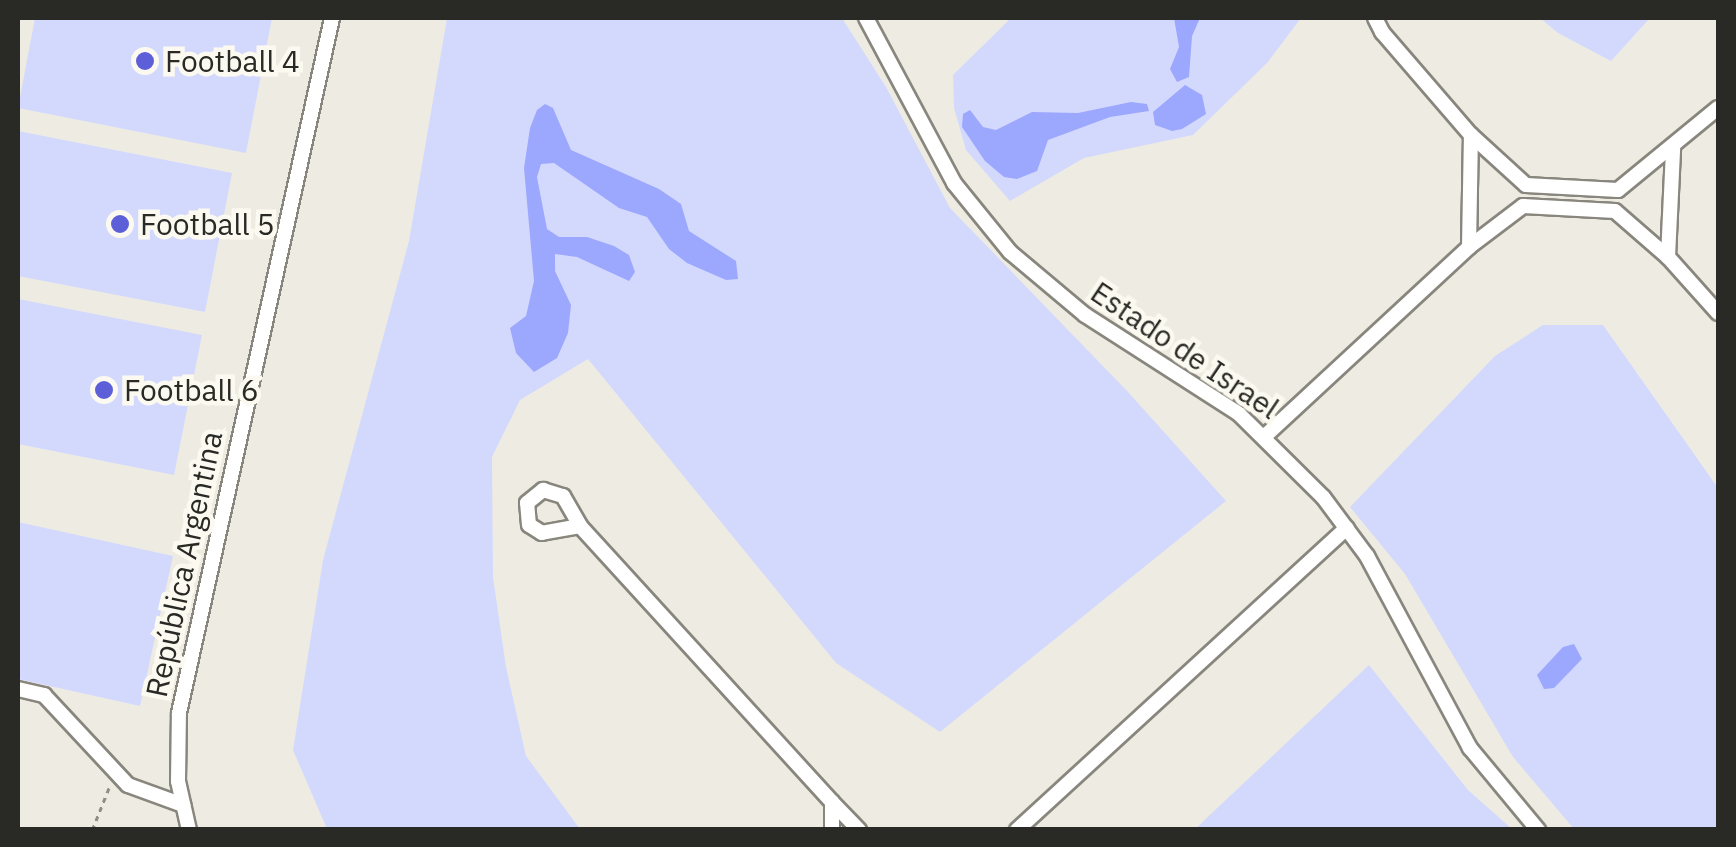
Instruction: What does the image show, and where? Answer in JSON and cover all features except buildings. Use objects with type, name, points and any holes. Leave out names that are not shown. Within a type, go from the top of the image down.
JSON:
[{"type":"street","name":"República Argentina","points":[[189,830],[177,767],[179,713],[332,18]]},
{"type":"street","name":"Estado de Israel","points":[[866,18],[954,183],[1010,252],[1059,297],[1265,436],[1346,528],[1382,582],[1470,748],[1538,830]]},
{"type":"street","points":[[1375,18],[1382,32],[1471,135],[1526,185],[1618,190],[1674,149],[1718,108]]},
{"type":"street","points":[[1468,247],[1471,135]]},
{"type":"street","points":[[1668,257],[1674,149]]},
{"type":"street","points":[[1523,206],[1526,185]]},
{"type":"street","points":[[1615,211],[1618,190]]},
{"type":"street","points":[[1265,436],[1468,247],[1523,206],[1615,211],[1668,257],[1718,313]]},
{"type":"street","points":[[580,526],[860,830]]},
{"type":"street","points":[[1024,826],[1346,528]]},
{"type":"street","points":[[18,689],[44,695],[128,785],[183,805]]},
{"type":"street","points":[[832,802],[832,830]]},
{"type":"path","points":[[92,830],[111,783]]},
{"type":"shaded area","name":"Football 4","points":[[35,18],[272,18],[246,153],[18,108]]},
{"type":"shaded area","points":[[447,18],[842,18],[886,87],[950,208],[1129,393],[1226,501],[940,732],[836,663],[588,359],[520,400],[492,457],[493,577],[506,667],[526,756],[580,829],[327,829],[293,750],[323,560],[409,241]]},
{"type":"shaded area","points":[[1011,18],[1301,18],[1267,63],[1193,135],[1084,158],[1010,201],[966,150],[954,108],[953,75]]},
{"type":"shaded area","points":[[1540,18],[1650,18],[1611,61],[1558,33]]},
{"type":"shaded area","name":"Football 5","points":[[18,131],[232,173],[205,312],[18,276]]},
{"type":"shaded area","name":"Football 6","points":[[18,299],[202,335],[174,475],[18,444]]},
{"type":"shaded area","points":[[1543,325],[1603,325],[1718,488],[1718,829],[1574,829],[1513,757],[1405,574],[1350,507],[1495,356]]},
{"type":"shaded area","points":[[18,522],[173,556],[140,706],[18,679]]},
{"type":"shaded area","points":[[1369,665],[1468,790],[1512,829],[1195,829]]},
{"type":"water","points":[[1174,18],[1200,18],[1192,36],[1189,77],[1177,82],[1170,69],[1179,47]]},
{"type":"water","points":[[1185,85],[1202,95],[1206,114],[1182,129],[1172,131],[1155,125],[1153,112]]},
{"type":"water","points":[[1131,102],[1147,104],[1149,111],[1110,117],[1048,140],[1037,171],[1017,179],[1004,177],[985,161],[962,127],[963,114],[970,110],[983,127],[996,130],[1032,112],[1078,113]]},
{"type":"water","points":[[545,104],[553,108],[571,150],[659,189],[681,204],[689,231],[736,261],[738,279],[726,280],[687,263],[669,249],[647,217],[619,208],[554,163],[541,164],[537,177],[547,229],[559,237],[587,237],[614,246],[629,255],[635,272],[629,281],[577,257],[555,254],[555,271],[571,305],[568,333],[557,358],[534,372],[516,353],[510,328],[526,316],[534,281],[524,168],[530,128],[537,110]]},
{"type":"water","points":[[1574,644],[1582,659],[1554,688],[1544,689],[1537,675],[1563,647]]},
{"type":"place","name":"Football 4","points":[[145,61]]},
{"type":"place","name":"Football 5","points":[[120,224]]},
{"type":"place","name":"Football 6","points":[[104,390]]}]
